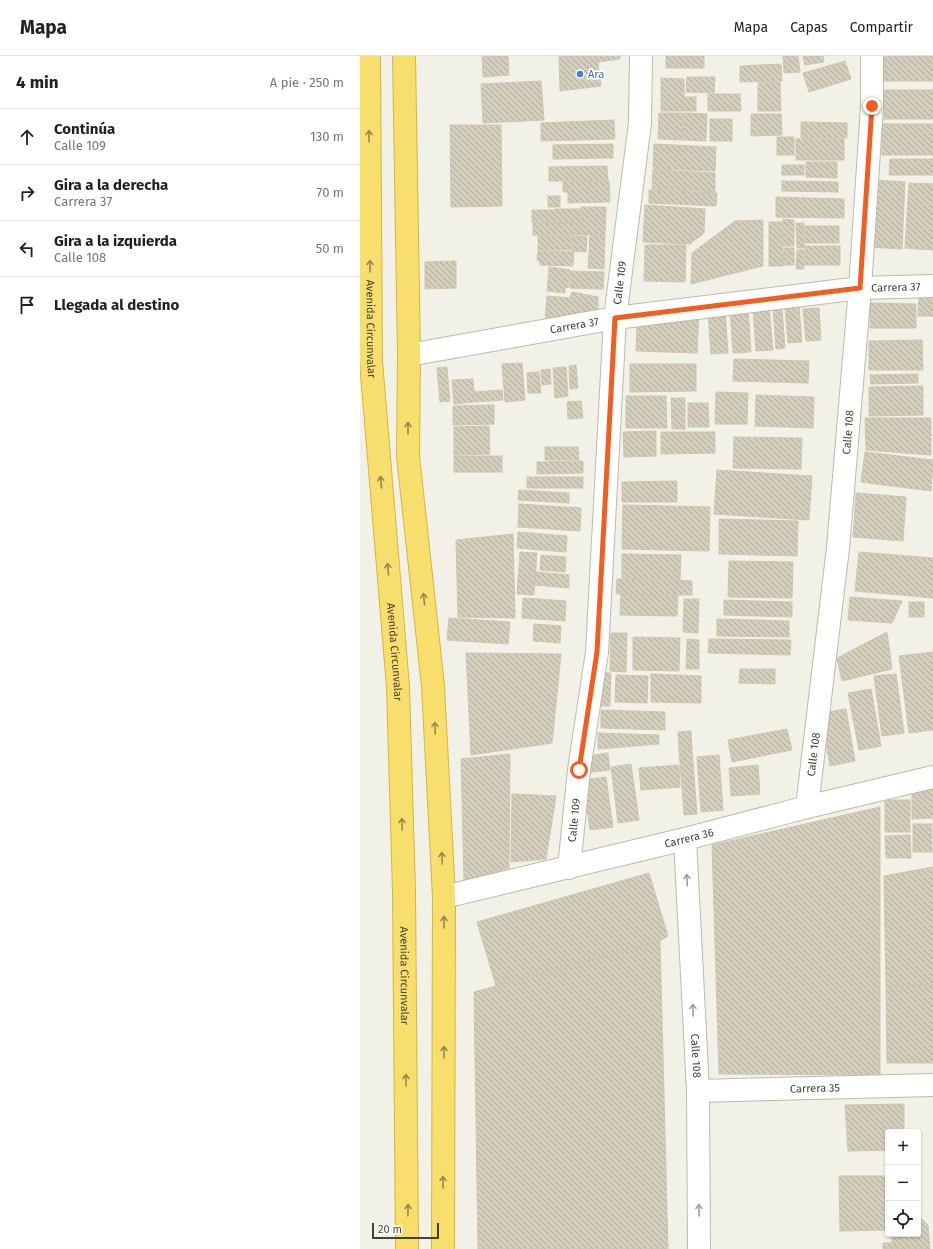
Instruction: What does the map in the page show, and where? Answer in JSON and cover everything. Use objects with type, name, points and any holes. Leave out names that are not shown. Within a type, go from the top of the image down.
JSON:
[{"type":"highway","name":"Avenida Circunvalar","points":[[369,56],[371,361],[398,687],[404,891],[407,1249]]},
{"type":"highway","points":[[404,56],[409,355],[408,456],[433,686],[444,897],[443,1249]]},
{"type":"highway","points":[[385,535],[408,456]]},
{"type":"street","name":"Calle 109","points":[[569,868],[579,770],[597,652],[615,318],[640,123],[641,56]]},
{"type":"street","name":"Calle 108","points":[[807,807],[838,548],[860,288],[872,106],[872,56]]},
{"type":"street","name":"Carrera 37","points":[[409,355],[615,318],[860,288],[933,286]]},
{"type":"street","name":"Carrera 36","points":[[444,897],[569,868],[807,807],[933,777]]},
{"type":"street","name":"Calle 108","points":[[685,839],[698,1091],[699,1249]]},
{"type":"street","name":"Carrera 35","points":[[698,1091],[933,1085]]},
{"type":"building","points":[[482,56],[508,56],[509,75],[483,77]]},
{"type":"building","name":"Ara","points":[[559,56],[620,56],[620,59],[598,62],[601,86],[560,91]]},
{"type":"building","points":[[666,56],[704,56],[704,68],[666,68]]},
{"type":"building","points":[[783,56],[798,56],[800,72],[784,73]]},
{"type":"building","points":[[803,56],[823,56],[824,62],[805,65]]},
{"type":"building","points":[[884,56],[933,56],[933,81],[884,81]]},
{"type":"building","points":[[845,61],[851,79],[809,92],[803,73]]},
{"type":"building","points":[[781,64],[782,81],[740,82],[740,66]]},
{"type":"building","points":[[687,77],[715,77],[714,93],[686,92]]},
{"type":"building","points":[[661,78],[684,79],[684,97],[696,97],[696,111],[661,111]]},
{"type":"building","points":[[541,81],[544,120],[483,123],[481,84]]},
{"type":"building","points":[[780,82],[781,111],[758,111],[758,83]]},
{"type":"building","points":[[884,90],[933,90],[933,119],[884,119]]},
{"type":"building","points":[[708,94],[740,94],[741,111],[708,111]]},
{"type":"building","points":[[659,113],[683,113],[682,140],[658,139]]},
{"type":"building","points":[[684,113],[707,114],[706,141],[683,140]]},
{"type":"building","points":[[751,114],[781,114],[782,135],[751,136]]},
{"type":"building","points":[[710,119],[732,119],[732,141],[710,141]]},
{"type":"building","points":[[614,120],[615,139],[541,141],[541,123]]},
{"type":"building","points":[[801,122],[847,123],[847,138],[801,138]]},
{"type":"building","points":[[882,124],[933,124],[933,155],[882,155]]},
{"type":"building","points":[[450,125],[501,125],[502,206],[451,207]]},
{"type":"building","points":[[777,137],[794,137],[794,155],[777,155]]},
{"type":"building","points":[[796,139],[844,139],[844,160],[796,160]]},
{"type":"building","points":[[613,144],[613,158],[553,159],[553,145]]},
{"type":"building","points":[[654,144],[716,147],[715,171],[653,169]]},
{"type":"building","points":[[890,159],[933,159],[933,175],[889,175]]},
{"type":"building","points":[[806,162],[837,162],[837,178],[806,177]]},
{"type":"building","points":[[782,165],[804,165],[804,175],[782,175]]},
{"type":"building","points":[[607,166],[608,181],[549,181],[549,167]]},
{"type":"building","points":[[653,170],[715,173],[715,192],[652,189]]},
{"type":"building","points":[[874,180],[905,182],[902,249],[870,247]]},
{"type":"building","points":[[609,181],[610,202],[568,203],[568,192],[563,192],[563,182]]},
{"type":"building","points":[[782,181],[838,182],[838,192],[782,191]]},
{"type":"building","points":[[909,183],[933,184],[933,250],[905,248]]},
{"type":"building","points":[[649,190],[717,193],[716,206],[649,203]]},
{"type":"building","points":[[548,196],[560,196],[560,207],[548,207]]},
{"type":"building","points":[[776,197],[844,199],[844,218],[776,217]]},
{"type":"building","points":[[645,205],[705,209],[704,233],[690,244],[643,242]]},
{"type":"building","points":[[581,207],[606,207],[605,235],[580,235]]},
{"type":"building","points":[[580,209],[580,223],[532,222],[532,210]]},
{"type":"building","points":[[783,219],[794,220],[794,246],[783,246]]},
{"type":"building","points":[[763,220],[763,266],[691,284],[692,253],[735,221]]},
{"type":"building","points":[[769,222],[782,222],[783,266],[769,266]]},
{"type":"building","points":[[533,223],[580,223],[580,235],[533,235]]},
{"type":"building","points":[[796,223],[804,223],[804,248],[797,248]]},
{"type":"building","points":[[805,226],[839,226],[839,243],[805,243]]},
{"type":"building","points":[[590,235],[605,236],[604,269],[588,268]]},
{"type":"building","points":[[538,236],[571,236],[571,250],[538,250]]},
{"type":"building","points":[[572,236],[587,237],[586,252],[572,251]]},
{"type":"building","points":[[645,245],[686,245],[685,282],[644,281]]},
{"type":"building","points":[[805,246],[840,246],[840,265],[805,265]]},
{"type":"building","points":[[784,248],[794,248],[794,265],[783,265]]},
{"type":"building","points":[[797,250],[804,250],[804,269],[796,269]]},
{"type":"building","points":[[538,251],[574,252],[573,266],[540,265],[540,261],[537,260]]},
{"type":"building","points":[[456,261],[456,288],[425,289],[425,262]]},
{"type":"building","points":[[549,267],[570,270],[568,288],[565,287],[565,293],[547,291]]},
{"type":"building","points":[[570,271],[604,272],[603,289],[570,288]]},
{"type":"building","points":[[572,292],[598,297],[598,314],[545,321],[547,296],[570,298]]},
{"type":"building","points":[[919,294],[933,294],[933,316],[918,316]]},
{"type":"building","points":[[870,303],[916,304],[916,328],[870,328]]},
{"type":"building","points":[[769,306],[773,350],[756,351],[753,308]]},
{"type":"building","points":[[799,307],[802,342],[788,343],[785,308]]},
{"type":"building","points":[[748,308],[751,352],[733,353],[730,309]]},
{"type":"building","points":[[782,308],[785,348],[776,349],[773,309]]},
{"type":"building","points":[[819,308],[821,340],[806,341],[803,309]]},
{"type":"building","points":[[725,311],[728,353],[711,354],[708,312]]},
{"type":"building","points":[[699,313],[697,353],[636,351],[637,323]]},
{"type":"building","points":[[922,340],[923,370],[869,370],[869,341]]},
{"type":"building","points":[[734,359],[809,361],[808,383],[733,381]]},
{"type":"building","points":[[522,363],[525,400],[505,402],[502,364]]},
{"type":"building","points":[[630,364],[696,364],[696,391],[630,392]]},
{"type":"building","points":[[576,365],[578,388],[570,389],[569,366]]},
{"type":"building","points":[[447,367],[450,401],[440,402],[437,368]]},
{"type":"building","points":[[566,367],[568,396],[555,398],[553,368]]},
{"type":"building","points":[[550,369],[551,384],[542,385],[541,370]]},
{"type":"building","points":[[539,372],[541,393],[528,393],[527,373]]},
{"type":"building","points":[[918,374],[918,383],[871,384],[870,375]]},
{"type":"building","points":[[473,379],[475,402],[454,404],[452,380]]},
{"type":"building","points":[[923,386],[923,415],[869,416],[869,387]]},
{"type":"building","points":[[502,390],[503,400],[475,402],[474,392]]},
{"type":"building","points":[[716,392],[748,393],[747,424],[715,424]]},
{"type":"building","points":[[756,395],[814,397],[813,428],[755,426]]},
{"type":"building","points":[[626,396],[666,396],[667,428],[626,428]]},
{"type":"building","points":[[671,398],[685,398],[685,429],[672,429]]},
{"type":"building","points":[[581,401],[583,418],[568,419],[567,402]]},
{"type":"building","points":[[688,403],[708,403],[709,427],[688,427]]},
{"type":"building","points":[[494,405],[494,424],[453,425],[453,406]]},
{"type":"building","points":[[865,418],[931,418],[931,455],[866,450]]},
{"type":"building","points":[[489,426],[490,454],[454,455],[454,427]]},
{"type":"building","points":[[656,431],[656,456],[624,457],[623,432]]},
{"type":"building","points":[[661,432],[715,432],[715,453],[661,454]]},
{"type":"building","points":[[734,437],[802,438],[801,469],[733,468]]},
{"type":"building","points":[[545,447],[578,447],[579,460],[545,460]]},
{"type":"building","points":[[865,452],[933,460],[931,491],[861,482]]},
{"type":"building","points":[[454,456],[502,456],[502,472],[454,472]]},
{"type":"building","points":[[583,461],[583,473],[537,474],[537,462]]},
{"type":"building","points":[[717,470],[812,476],[809,520],[714,514]]},
{"type":"building","points":[[527,477],[583,477],[583,488],[527,488]]},
{"type":"building","points":[[677,481],[677,502],[622,502],[622,482]]},
{"type":"building","points":[[519,490],[569,493],[569,503],[518,500]]},
{"type":"building","points":[[856,493],[906,497],[903,541],[853,537]]},
{"type":"building","points":[[519,504],[581,508],[580,531],[518,527]]},
{"type":"building","points":[[623,505],[710,507],[709,551],[622,549]]},
{"type":"building","points":[[719,519],[798,521],[797,556],[719,554]]},
{"type":"building","points":[[518,532],[567,536],[566,552],[517,548]]},
{"type":"building","points":[[513,534],[515,618],[458,617],[456,540]]},
{"type":"building","points":[[520,552],[537,553],[534,595],[517,594]]},
{"type":"building","points":[[859,552],[933,558],[933,598],[855,591]]},
{"type":"building","points":[[622,554],[681,555],[680,580],[622,578]]},
{"type":"building","points":[[541,555],[566,557],[565,572],[540,570]]},
{"type":"building","points":[[729,561],[793,562],[792,598],[728,597]]},
{"type":"building","points":[[536,572],[569,575],[569,588],[534,585]]},
{"type":"building","points":[[617,579],[692,581],[692,595],[616,594]]},
{"type":"building","points":[[621,594],[678,595],[677,616],[620,615]]},
{"type":"building","points":[[850,597],[902,601],[892,623],[848,620]]},
{"type":"building","points":[[523,598],[566,601],[565,621],[522,618]]},
{"type":"building","points":[[684,599],[699,599],[698,633],[683,632]]},
{"type":"building","points":[[724,600],[792,602],[792,617],[724,615]]},
{"type":"building","points":[[909,602],[924,602],[924,617],[909,617]]},
{"type":"building","points":[[449,618],[510,622],[508,644],[447,640]]},
{"type":"building","points":[[717,619],[789,621],[789,637],[717,636]]},
{"type":"building","points":[[534,624],[561,626],[560,643],[533,641]]},
{"type":"building","points":[[887,632],[892,669],[842,681],[837,658]]},
{"type":"building","points":[[611,633],[627,633],[626,672],[610,671]]},
{"type":"building","points":[[633,637],[680,638],[679,671],[633,670]]},
{"type":"building","points":[[687,639],[699,640],[699,669],[686,669]]},
{"type":"building","points":[[709,639],[791,640],[790,655],[708,653]]},
{"type":"building","points":[[933,652],[933,730],[909,733],[899,656]]},
{"type":"building","points":[[466,653],[561,654],[552,743],[471,755]]},
{"type":"building","points":[[740,669],[775,669],[775,684],[739,683]]},
{"type":"building","points":[[595,672],[611,673],[610,706],[594,706]]},
{"type":"building","points":[[651,674],[701,676],[701,703],[651,702]]},
{"type":"building","points":[[896,674],[904,733],[882,736],[874,676]]},
{"type":"building","points":[[616,675],[648,676],[647,703],[615,702]]},
{"type":"building","points":[[871,689],[881,746],[859,750],[848,693]]},
{"type":"building","points":[[846,709],[855,761],[830,766],[821,713]]},
{"type":"building","points":[[601,710],[665,712],[665,730],[601,728]]},
{"type":"building","points":[[787,729],[792,750],[732,762],[728,740]]},
{"type":"building","points":[[691,731],[692,749],[679,750],[678,732]]},
{"type":"building","points":[[598,733],[659,735],[659,744],[598,749]]},
{"type":"building","points":[[692,749],[697,814],[684,815],[679,750]]},
{"type":"building","points":[[608,753],[610,770],[585,773],[583,757]]},
{"type":"building","points":[[510,754],[509,868],[464,881],[461,759]]},
{"type":"building","points":[[719,755],[723,810],[701,812],[697,757]]},
{"type":"building","points":[[631,764],[639,820],[618,823],[611,767]]},
{"type":"building","points":[[679,765],[680,787],[641,790],[639,768]]},
{"type":"building","points":[[758,765],[760,794],[731,796],[729,768]]},
{"type":"building","points":[[606,777],[613,827],[590,830],[583,780]]},
{"type":"building","points":[[912,787],[933,787],[933,818],[912,819]]},
{"type":"building","points":[[512,794],[556,796],[546,859],[511,862]]},
{"type":"building","points":[[885,800],[910,800],[910,832],[885,832]]},
{"type":"building","points":[[880,807],[880,1075],[719,1074],[712,845]]},
{"type":"building","points":[[913,824],[932,824],[932,852],[913,852]]},
{"type":"building","points":[[910,835],[911,858],[886,858],[885,836]]},
{"type":"building","points":[[933,867],[933,985],[886,986],[884,876]]},
{"type":"building","points":[[649,873],[668,936],[660,941],[496,986],[477,922]]},
{"type":"building","points":[[660,941],[668,1249],[478,1249],[474,992]]},
{"type":"building","points":[[933,985],[933,1063],[887,1063],[886,986]]},
{"type":"building","points":[[904,1104],[904,1129],[885,1129],[885,1150],[848,1151],[845,1105]]},
{"type":"building","points":[[839,1176],[885,1176],[885,1230],[840,1231]]},
{"type":"building","points":[[921,1218],[928,1225],[930,1249],[883,1249],[883,1243],[892,1243],[892,1237],[921,1237]]},
{"type":"place","name":"Ara","points":[[580,74]]},
{"type":"route","points":[[579,770],[597,652],[615,318],[860,288],[872,106]]}]
